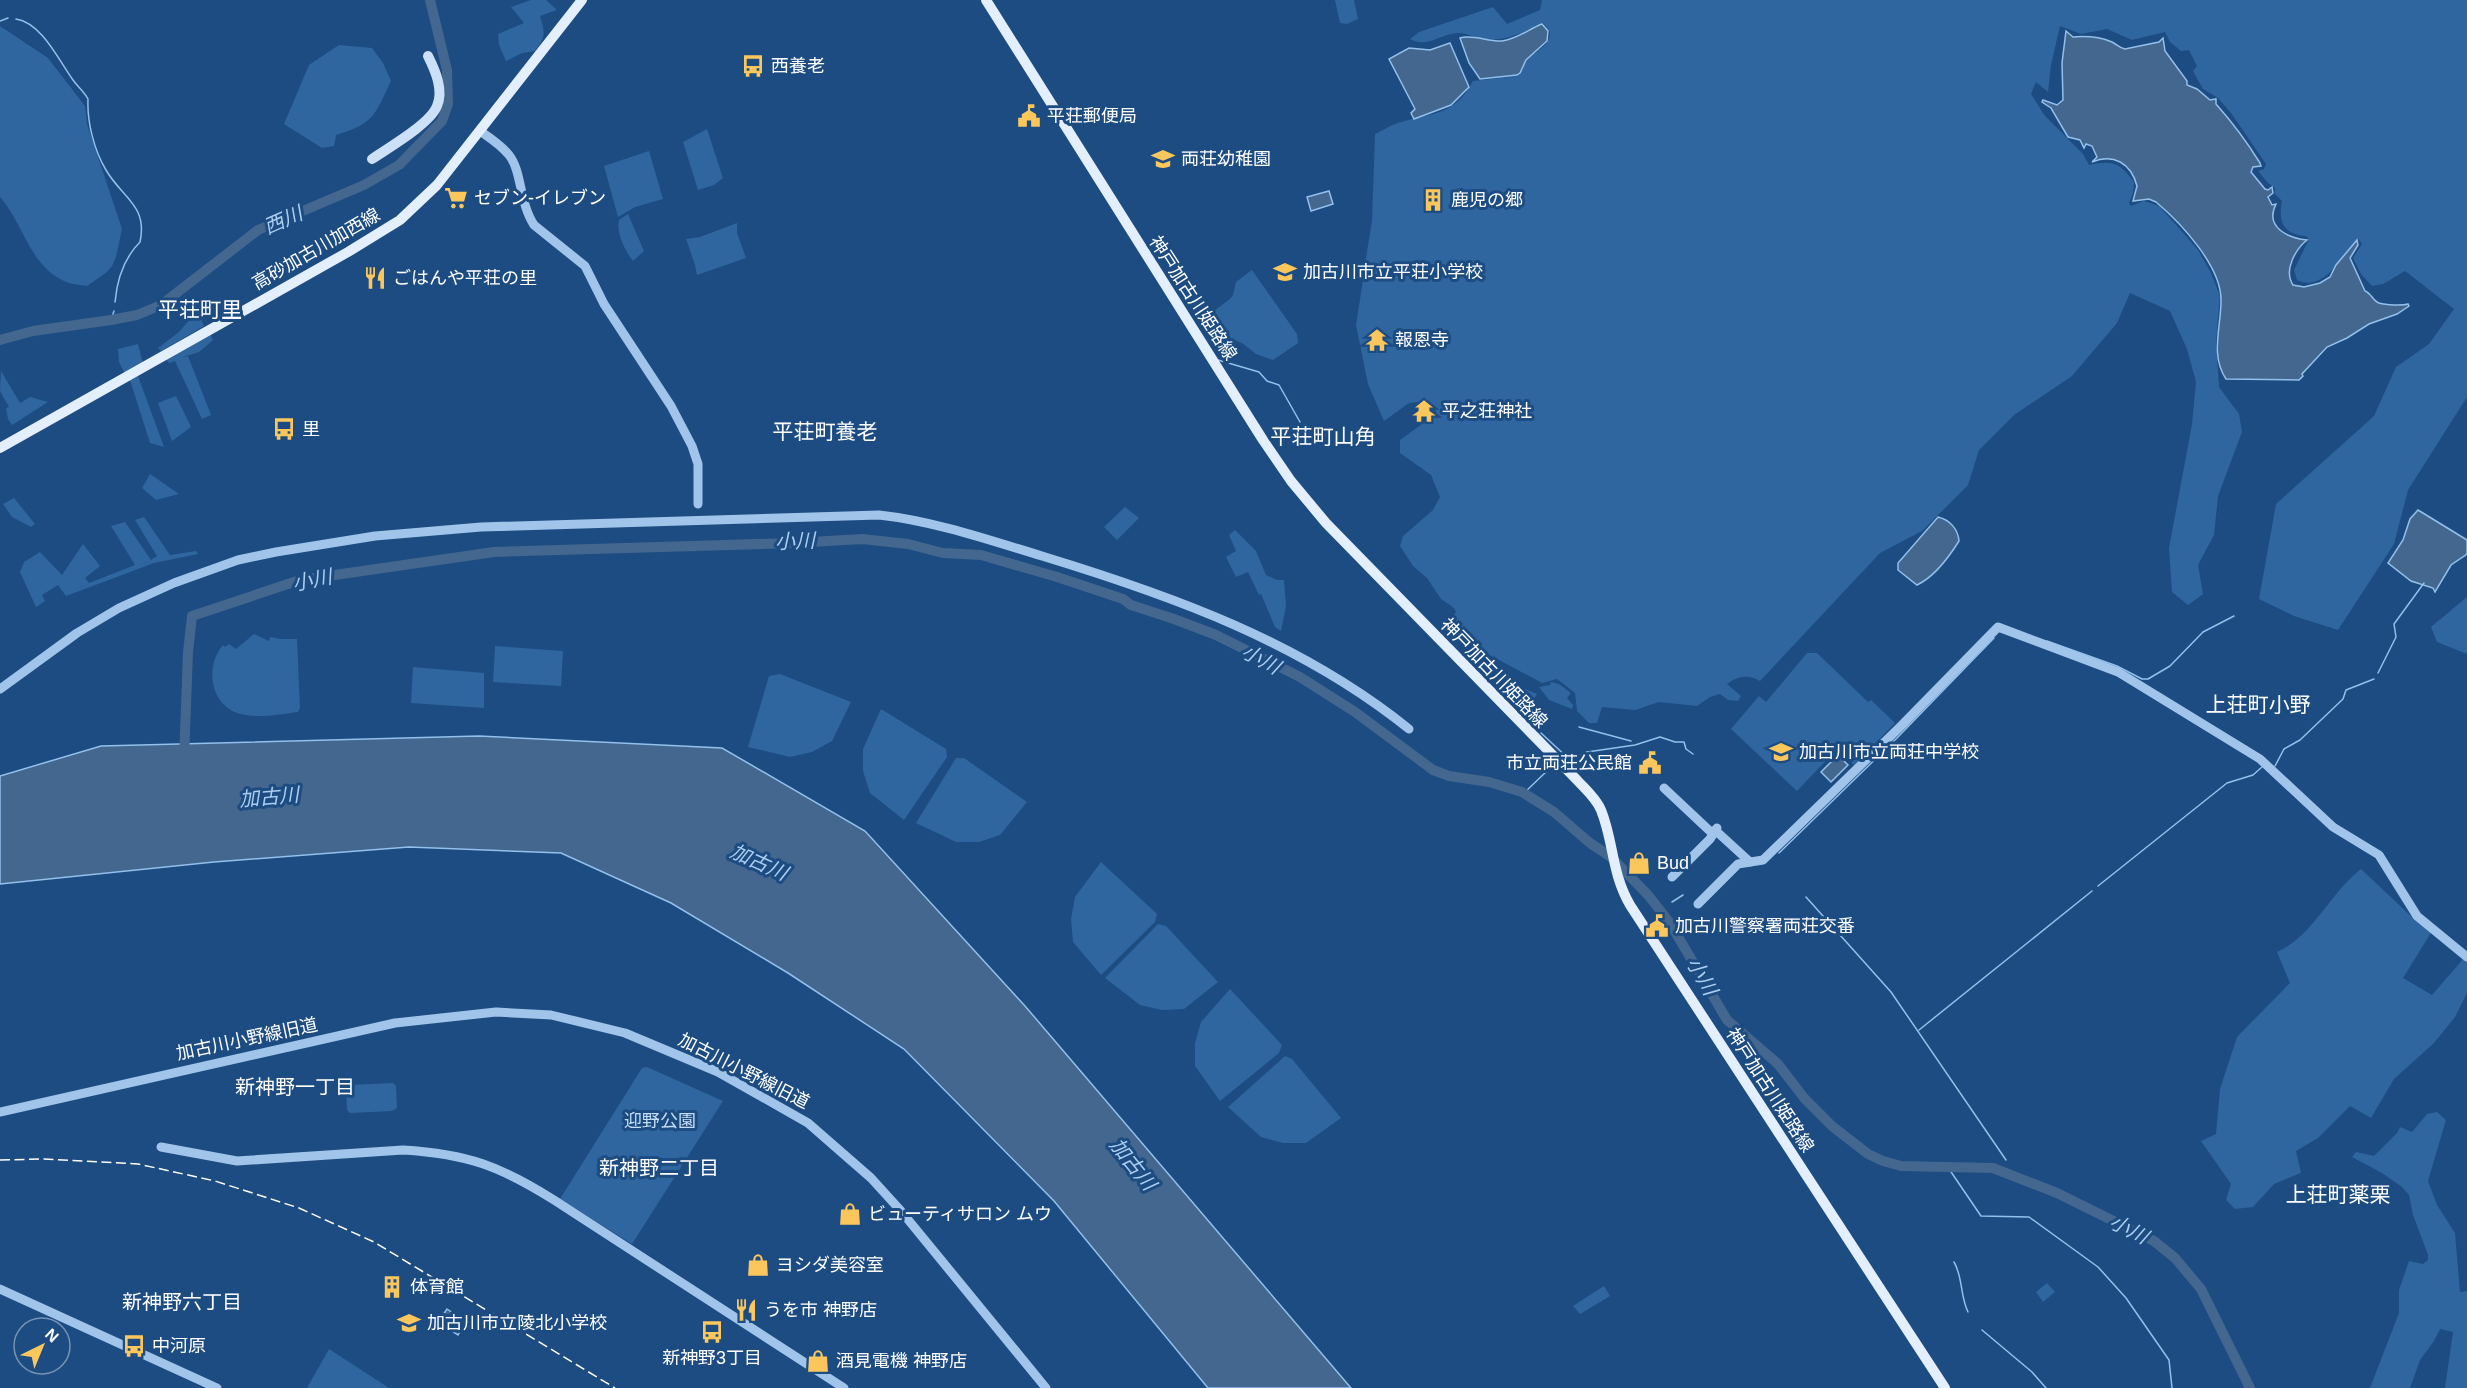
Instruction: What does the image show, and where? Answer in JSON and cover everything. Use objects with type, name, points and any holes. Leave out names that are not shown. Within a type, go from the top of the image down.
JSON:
[{"type":"main road","name":"高砂加古川加西線","points":[[0,448],[383,231],[423,200],[450,170],[582,0]]},
{"type":"main road","name":"神戸加古川姫路線","points":[[986,0],[1291,481],[1326,524],[1577,780],[1600,810],[1616,873],[1630,905],[1945,1388]]},
{"type":"main road","points":[[372,159],[421,124],[437,107],[439,92],[437,79],[428,56]]},
{"type":"street","points":[[480,131],[497,142],[510,156],[516,169],[528,216],[534,225],[585,266],[604,304],[671,406],[692,446],[698,464],[698,504]]},
{"type":"street","points":[[0,689],[77,633],[119,608],[174,583],[238,560],[276,552],[334,542],[461,528],[879,515],[943,527],[1119,579],[1227,620],[1310,661],[1409,729]]},
{"type":"street","points":[[1698,904],[1738,864],[1763,860],[1998,627],[2118,672],[2260,759],[2333,827],[2379,855],[2416,916],[2467,957]]},
{"type":"street","points":[[1664,788],[1750,862]]},
{"type":"street","points":[[1672,878],[1715,831]]},
{"type":"street","name":"加古川小野線旧道","points":[[0,1112],[395,1023],[496,1012],[551,1015],[625,1033],[718,1072],[808,1123],[871,1178],[901,1210],[1046,1388]]},
{"type":"street","points":[[161,1147],[237,1161],[403,1150],[430,1152],[480,1161],[505,1171],[538,1189],[844,1388]]},
{"type":"street","points":[[0,1289],[217,1388]]},
{"type":"green space","points":[[531,0],[546,0],[557,10],[540,16],[544,35],[535,51],[522,53],[506,61],[499,45],[498,34],[524,23],[511,7]]},
{"type":"green space","points":[[1335,0],[1354,0],[1358,19],[1347,24],[1340,23]]},
{"type":"green space","points":[[1542,0],[2467,0],[2467,397],[2408,490],[2394,544],[2338,630],[2294,616],[2259,599],[2276,504],[2374,416],[2396,367],[2429,344],[2454,309],[2405,271],[2383,284],[2372,286],[2361,274],[2353,258],[2362,244],[2358,239],[2324,277],[2307,283],[2297,280],[2294,270],[2309,239],[2306,236],[2292,233],[2284,226],[2281,215],[2282,201],[2275,194],[2275,188],[2258,171],[2264,169],[2266,164],[2231,113],[2218,98],[2203,89],[2193,71],[2197,66],[2189,50],[2181,51],[2170,42],[2165,32],[2132,40],[2107,29],[2081,34],[2060,26],[2051,65],[2048,92],[2036,82],[2031,94],[2045,116],[2083,154],[2089,165],[2115,164],[2129,175],[2134,182],[2129,203],[2131,206],[2144,201],[2159,206],[2198,250],[2211,273],[2220,296],[2216,342],[2219,387],[2239,414],[2242,432],[2218,496],[2214,535],[2198,565],[2203,594],[2188,605],[2172,592],[2169,548],[2192,424],[2196,382],[2187,349],[2170,311],[2130,293],[2117,323],[2072,376],[2014,415],[1979,450],[1968,485],[1922,531],[1880,553],[1760,681],[1752,677],[1743,677],[1727,684],[1741,696],[1738,701],[1728,700],[1720,694],[1710,697],[1697,706],[1659,702],[1635,710],[1602,707],[1597,723],[1589,723],[1577,711],[1575,693],[1557,679],[1542,683],[1475,647],[1463,630],[1460,631],[1453,616],[1456,612],[1454,608],[1441,599],[1427,578],[1413,566],[1400,546],[1403,536],[1433,510],[1440,497],[1431,475],[1400,453],[1400,440],[1437,413],[1429,401],[1409,403],[1384,421],[1368,384],[1356,325],[1363,280],[1361,277],[1372,221],[1375,134],[1398,123],[1451,107],[1473,81],[1518,76],[1528,59],[1547,42],[1550,32],[1543,23],[1512,36],[1496,39],[1453,33],[1423,42],[1410,39],[1419,32],[1493,7],[1507,24],[1540,10]]},
{"type":"green space","points":[[0,26],[48,58],[85,106],[87,124],[122,229],[112,266],[87,286],[64,281],[43,265],[0,197]]},
{"type":"green space","points":[[339,45],[372,48],[383,63],[391,81],[372,117],[349,131],[336,135],[334,146],[322,148],[284,124],[309,65]]},
{"type":"green space","points":[[707,129],[723,178],[714,185],[698,190],[683,142]]},
{"type":"green space","points":[[649,151],[663,199],[635,207],[618,217],[604,166]]},
{"type":"green space","points":[[628,214],[644,251],[633,261],[624,247],[618,225],[619,220]]},
{"type":"green space","points":[[737,223],[737,233],[746,258],[697,275],[686,239],[700,237]]},
{"type":"green space","points":[[1252,270],[1297,334],[1298,343],[1273,360],[1256,354],[1242,343],[1226,337],[1209,316],[1230,299],[1236,282]]},
{"type":"green space","points":[[197,311],[204,326],[161,351],[158,348],[179,332]]},
{"type":"green space","points":[[210,334],[213,340],[199,352],[183,357],[188,356],[211,415],[202,419],[175,361],[169,363],[166,359]]},
{"type":"green space","points":[[138,344],[143,364],[125,374],[119,362],[118,349]]},
{"type":"green space","points":[[1,371],[20,403],[30,397],[48,402],[12,425],[6,408],[9,407],[0,391]]},
{"type":"green space","points":[[138,376],[164,447],[150,443],[130,380]]},
{"type":"green space","points":[[176,396],[191,427],[172,441],[158,403]]},
{"type":"green space","points":[[150,474],[179,494],[156,500],[142,488]]},
{"type":"green space","points":[[14,498],[35,524],[31,527],[12,517],[3,504]]},
{"type":"green space","points":[[1125,507],[1139,518],[1117,540],[1104,527]]},
{"type":"green space","points":[[144,517],[170,555],[196,551],[198,554],[154,563],[66,596],[58,585],[42,595],[45,601],[36,607],[20,572],[24,562],[40,552],[62,575],[83,544],[100,566],[85,578],[89,583],[135,565],[111,526],[125,522],[151,560],[157,556],[135,520]]},
{"type":"green space","points":[[1235,530],[1256,551],[1266,575],[1277,580],[1284,580],[1286,606],[1281,631],[1275,627],[1261,594],[1259,595],[1248,572],[1236,577],[1226,557],[1236,551],[1229,535]]},
{"type":"green space","points":[[2467,597],[2467,654],[2437,642],[2431,627]]},
{"type":"green space","points":[[254,634],[269,641],[270,637],[297,639],[300,708],[298,712],[265,716],[246,715],[234,712],[218,697],[212,676],[217,654],[223,645],[225,647],[229,644],[236,649]]},
{"type":"green space","points":[[495,646],[563,651],[561,686],[493,682]]},
{"type":"green space","points":[[1807,653],[1817,653],[1868,702],[1871,700],[1895,723],[1854,765],[1837,749],[1797,791],[1731,729],[1759,696],[1766,702]]},
{"type":"green space","points":[[413,667],[484,673],[484,708],[411,703]]},
{"type":"green space","points":[[780,674],[851,702],[832,741],[812,752],[790,757],[748,747],[769,676]]},
{"type":"green space","points":[[1551,682],[1559,684],[1571,693],[1567,698],[1573,705],[1572,709],[1549,700],[1539,687],[1550,685]]},
{"type":"green space","points":[[1525,689],[1537,694],[1530,706],[1517,697]]},
{"type":"green space","points":[[881,709],[946,749],[947,757],[904,820],[870,793],[863,771],[863,749]]},
{"type":"green space","points":[[956,758],[964,758],[1027,802],[1000,835],[979,842],[956,842],[916,823]]},
{"type":"green space","points":[[1101,862],[1157,914],[1155,922],[1101,975],[1073,942],[1071,919],[1075,897]]},
{"type":"green space","points":[[2361,869],[2414,919],[2432,931],[2403,978],[2432,995],[2464,958],[2467,962],[2467,993],[2455,1017],[2434,1043],[2394,1079],[2371,1118],[2350,1106],[2318,1138],[2296,1151],[2301,1173],[2274,1184],[2253,1207],[2235,1209],[2226,1200],[2231,1184],[2201,1141],[2216,1134],[2220,1089],[2237,1037],[2290,983],[2277,952],[2301,936]]},
{"type":"green space","points":[[1158,924],[1166,926],[1218,982],[1184,1009],[1162,1010],[1140,1005],[1105,978]]},
{"type":"green space","points":[[1230,989],[1282,1045],[1279,1053],[1220,1101],[1195,1066],[1195,1043],[1201,1022]]},
{"type":"green space","points":[[1285,1056],[1292,1059],[1341,1118],[1306,1143],[1283,1143],[1261,1137],[1228,1107]]},
{"type":"green space","name":"迎野公園","points":[[647,1067],[723,1101],[632,1244],[560,1199],[642,1068]]},
{"type":"green space","points":[[393,1083],[396,1086],[397,1108],[392,1111],[350,1113],[347,1110],[346,1089],[349,1085]]},
{"type":"green space","points":[[2437,1112],[2446,1120],[2428,1181],[2437,1205],[2455,1233],[2460,1292],[2467,1291],[2467,1388],[2445,1388],[2453,1332],[2440,1329],[2420,1360],[2410,1388],[2370,1388],[2399,1313],[2399,1290],[2409,1261],[2423,1264],[2428,1260],[2428,1255],[2413,1215],[2409,1195],[2382,1173],[2352,1157],[2356,1152],[2374,1156],[2400,1127],[2412,1132],[2427,1114]]},
{"type":"green space","points":[[2047,1283],[2055,1292],[2043,1302],[2036,1292]]},
{"type":"green space","points":[[1604,1286],[1610,1296],[1580,1314],[1573,1306]]},
{"type":"green space","points":[[329,1349],[389,1388],[307,1388]]},
{"type":"water","points":[[1542,24],[1548,31],[1547,41],[1526,60],[1517,75],[1480,79],[1469,63],[1460,38],[1502,41]]},
{"type":"water","points":[[2066,31],[2073,37],[2103,39],[2125,49],[2159,42],[2163,38],[2165,51],[2187,81],[2187,85],[2197,89],[2210,100],[2216,99],[2216,104],[2260,163],[2261,166],[2253,167],[2251,172],[2265,189],[2272,187],[2273,193],[2268,197],[2272,205],[2276,204],[2273,219],[2276,225],[2286,234],[2307,240],[2292,260],[2289,273],[2293,285],[2304,287],[2320,283],[2330,277],[2336,265],[2357,240],[2358,245],[2350,258],[2365,291],[2379,303],[2408,304],[2409,306],[2327,347],[2299,380],[2226,379],[2221,370],[2217,351],[2220,288],[2207,260],[2188,234],[2156,202],[2149,199],[2133,201],[2137,186],[2126,166],[2107,159],[2092,162],[2097,157],[2092,146],[2086,144],[2084,148],[2080,140],[2068,137],[2051,108],[2042,102],[2043,100],[2057,105],[2063,100],[2062,63]]},
{"type":"water","points":[[1450,43],[1469,87],[1451,105],[1414,119],[1411,113],[1415,109],[1389,59],[1409,48],[1430,50]]},
{"type":"water","points":[[1329,191],[1333,204],[1311,211],[1307,197]]},
{"type":"water","points":[[2418,510],[2467,540],[2467,554],[2451,565],[2435,592],[2433,588],[2411,581],[2388,563],[2403,540],[2410,519]]},
{"type":"water","points":[[1938,517],[1953,526],[1959,541],[1935,572],[1917,585],[1898,570],[1898,563]]},
{"type":"water","name":"加古川","points":[[479,736],[722,748],[865,831],[1025,1006],[1351,1388],[1208,1388],[1054,1201],[904,1049],[788,973],[671,903],[561,853],[409,847],[214,862],[0,884],[0,776],[101,746]]},
{"type":"water","points":[[1838,755],[1848,765],[1831,782],[1821,772]]},
{"type":"water","points":[[447,1309],[466,1322],[458,1335],[438,1322]]},
{"type":"waterway","name":"西川","points":[[0,340],[33,331],[137,315],[161,305],[258,230],[364,185],[399,165],[442,121],[448,104],[447,70],[430,0]]},
{"type":"waterway","points":[[0,21],[8,18]]},
{"type":"waterway","points":[[16,19],[25,22],[42,35],[88,99],[90,126],[98,154],[112,180],[137,210],[141,229],[140,242],[134,248],[122,270],[115,302]]},
{"type":"waterway","points":[[111,320],[114,311]]},
{"type":"waterway","points":[[1218,360],[1259,372],[1267,381],[1279,385],[1300,422]]},
{"type":"waterway","name":"小川","points":[[184,759],[188,652],[192,616],[300,580],[494,552],[862,539],[908,544],[943,553],[981,555],[1057,577],[1123,599],[1131,605],[1216,635],[1300,677],[1355,712],[1433,770],[1449,776],[1489,782],[1522,792],[1554,812],[1590,843],[1611,857],[1648,895],[1670,923],[1727,1020],[1778,1064],[1805,1099],[1832,1126],[1868,1154],[1883,1161],[1901,1166],[1993,1168],[2057,1193],[2154,1241],[2175,1258],[2201,1289],[2250,1388]]},
{"type":"waterway","points":[[2378,673],[2396,637],[2394,624],[2424,583]]},
{"type":"waterway","points":[[2047,641],[2117,666],[2142,679],[2148,679],[2170,666],[2203,632],[2234,616]]},
{"type":"waterway","points":[[1779,853],[1897,738],[1994,638]]},
{"type":"waterway","points":[[2275,766],[2284,749],[2300,740],[2343,699],[2346,690],[2374,679]]},
{"type":"waterway","points":[[1579,727],[1631,741]]},
{"type":"waterway","points":[[1541,733],[1569,759]]},
{"type":"waterway","points":[[1567,762],[1587,752],[1635,745],[1660,737],[1675,742],[1684,742],[1686,749],[1693,754]]},
{"type":"waterway","points":[[1524,793],[1548,770],[1556,766]]},
{"type":"waterway","points":[[2098,886],[2227,783],[2253,775],[2262,767]]},
{"type":"waterway","points":[[1919,1030],[2092,891]]},
{"type":"waterway","points":[[1672,902],[1683,895]]},
{"type":"waterway","points":[[1806,897],[1891,992],[2006,1160]]},
{"type":"waterway","points":[[1947,1166],[1981,1216],[2029,1217],[2098,1267],[2126,1298],[2169,1360],[2172,1388]]},
{"type":"waterway","points":[[1954,1262],[1968,1312]]},
{"type":"waterway","points":[[1982,1330],[2032,1372],[2046,1388]]},
{"type":"railway","points":[[0,1160],[44,1159],[138,1164],[215,1181],[299,1208],[374,1242],[615,1388]]},
{"type":"place","name":"西養老","points":[[753,66]]},
{"type":"place","name":"平荘郵便局","points":[[1029,116]]},
{"type":"place","name":"両荘幼稚園","points":[[1163,159]]},
{"type":"place","name":"セブン-イレブン","points":[[456,198]]},
{"type":"place","name":"鹿児の郷","points":[[1433,200]]},
{"type":"place","name":"加古川市立平荘小学校","points":[[1285,272]]},
{"type":"place","name":"ごはんや平荘の里","points":[[375,278]]},
{"type":"place","name":"報恩寺","points":[[1377,340]]},
{"type":"place","name":"平之荘神社","points":[[1424,411]]},
{"type":"place","name":"里","points":[[284,429]]},
{"type":"place","name":"加古川市立両荘中学校","points":[[1781,752]]},
{"type":"place","name":"市立両荘公民館","points":[[1650,763]]},
{"type":"place","name":"Bud","points":[[1639,863]]},
{"type":"place","name":"加古川警察署両荘交番","points":[[1657,926]]},
{"type":"place","name":"ビューティサロン ムウ","points":[[850,1214]]},
{"type":"place","name":"ヨシダ美容室","points":[[758,1265]]},
{"type":"place","name":"体育館","points":[[392,1287]]},
{"type":"place","name":"うを市 神野店","points":[[746,1310]]},
{"type":"place","name":"加古川市立陵北小学校","points":[[409,1323]]},
{"type":"place","name":"新神野3丁目","points":[[712,1332]]},
{"type":"place","name":"中河原","points":[[134,1346]]},
{"type":"place","name":"酒見電機 神野店","points":[[818,1361]]},
{"type":"district","name":"平荘町里","points":[[200,309]]},
{"type":"district","name":"平荘町養老","points":[[825,431]]},
{"type":"district","name":"平荘町山角","points":[[1323,436]]},
{"type":"district","name":"上荘町小野","points":[[2258,704]]},
{"type":"district","name":"新神野一丁目","points":[[295,1087]]},
{"type":"district","name":"新神野二丁目","points":[[659,1168]]},
{"type":"district","name":"上荘町薬栗","points":[[2338,1194]]},
{"type":"district","name":"新神野六丁目","points":[[182,1302]]}]
